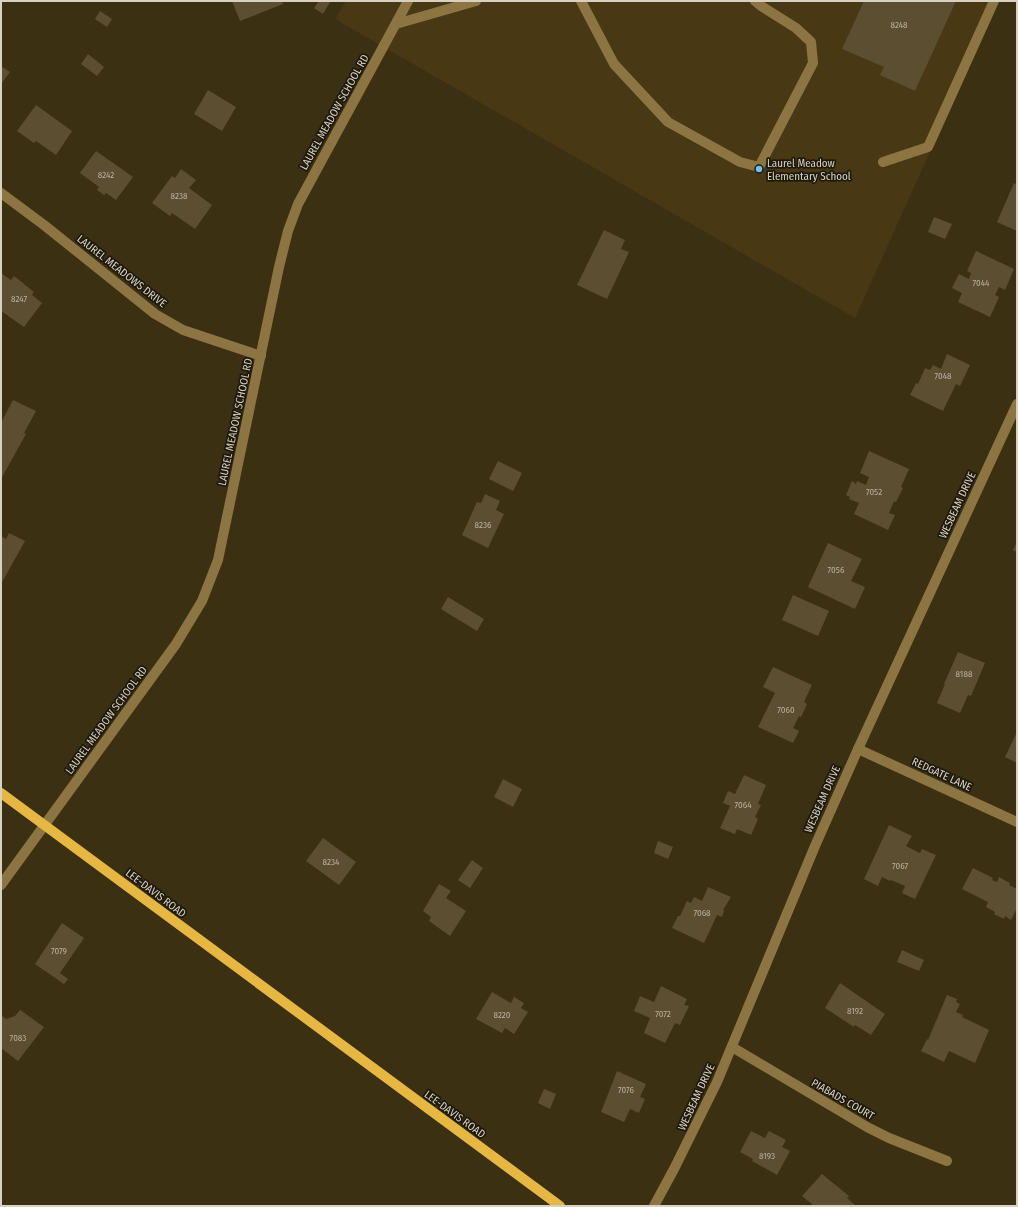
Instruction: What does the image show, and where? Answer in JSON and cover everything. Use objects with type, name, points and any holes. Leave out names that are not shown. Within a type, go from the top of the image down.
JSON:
[{"type":"main road","name":"LEE-DAVIS ROAD","points":[[1,792],[560,1206]]},
{"type":"street","name":"LAUREL MEADOW SCHOOL RD","points":[[1,885],[176,644],[202,601],[218,560],[279,267],[288,231],[298,204],[408,1]]},
{"type":"street","points":[[396,24],[476,1]]},
{"type":"street","points":[[581,1],[614,64],[668,122],[740,162],[760,167],[813,63],[811,42],[796,28],[755,1]]},
{"type":"street","points":[[883,162],[928,147],[994,1]]},
{"type":"street","name":"LAUREL MEADOWS DRIVE","points":[[1,193],[155,314],[182,330],[261,356]]},
{"type":"street","name":"WESBEAM DRIVE","points":[[654,1206],[681,1156],[717,1082],[815,846],[858,749],[1017,404]]},
{"type":"street","name":"REDGATE LANE","points":[[858,749],[1017,822]]},
{"type":"street","name":"PIABADS COURT","points":[[732,1047],[867,1127],[947,1161]]},
{"type":"shaded area","name":"Laurel Meadow Elementary School","points":[[346,1],[998,1],[855,318],[335,19]]},
{"type":"building","points":[[232,1],[282,1],[283,4],[240,21]]},
{"type":"building","points":[[319,1],[330,2],[323,14],[314,8]]},
{"type":"building","points":[[864,1],[956,1],[915,91],[880,75],[884,67],[842,49]]},
{"type":"building","points":[[100,11],[112,19],[107,27],[95,19]]},
{"type":"building","points":[[88,54],[104,67],[97,76],[81,64]]},
{"type":"building","points":[[1,66],[10,72],[1,84]]},
{"type":"building","points":[[208,90],[236,107],[222,131],[194,114]]},
{"type":"building","points":[[36,105],[72,131],[56,155],[36,141],[34,143],[17,131]]},
{"type":"building","points":[[96,151],[133,177],[116,200],[106,193],[104,195],[97,190],[99,187],[80,173]]},
{"type":"building","points":[[181,169],[196,180],[189,188],[212,205],[195,229],[172,213],[170,216],[152,203],[172,176],[175,178]]},
{"type":"building","points":[[1017,180],[1017,231],[997,222],[1014,183],[1016,184]]},
{"type":"building","points":[[934,217],[952,224],[945,239],[928,232]]},
{"type":"building","points":[[604,230],[625,240],[621,249],[629,252],[607,299],[577,285]]},
{"type":"building","points":[[976,251],[1014,269],[1005,290],[999,287],[995,295],[999,297],[990,317],[958,302],[962,293],[952,288],[959,274],[969,279],[971,273],[967,271]]},
{"type":"building","points":[[1,273],[11,280],[14,276],[34,292],[32,295],[42,303],[24,327],[1,311]]},
{"type":"building","points":[[947,354],[970,365],[960,386],[956,384],[943,411],[910,395],[916,383],[918,384],[925,368],[930,370],[933,365],[941,369]]},
{"type":"building","points":[[13,400],[36,411],[24,433],[26,434],[1,479],[1,420],[2,421]]},
{"type":"building","points":[[869,451],[909,469],[901,487],[903,488],[896,502],[894,501],[889,513],[895,515],[888,530],[854,514],[859,503],[849,499],[850,497],[846,495],[852,481],[856,484],[857,481],[866,485],[869,477],[860,473]]},
{"type":"building","points":[[498,461],[522,473],[513,491],[489,479]]},
{"type":"building","points":[[485,494],[500,501],[496,510],[504,514],[488,548],[462,535],[477,502],[481,503]]},
{"type":"building","points":[[9,533],[25,541],[1,584],[1,536],[6,539]]},
{"type":"building","points":[[1017,542],[1017,552],[1013,550]]},
{"type":"building","points":[[828,543],[862,559],[851,581],[865,587],[855,609],[808,587]]},
{"type":"building","points":[[793,595],[829,611],[818,636],[782,620]]},
{"type":"building","points":[[448,597],[484,619],[477,631],[441,609]]},
{"type":"building","points":[[958,652],[985,663],[971,696],[968,695],[960,713],[937,703]]},
{"type":"building","points":[[773,667],[812,685],[804,702],[807,704],[801,717],[799,716],[793,728],[799,731],[793,743],[758,727],[775,693],[763,687]]},
{"type":"building","points":[[1017,732],[1017,763],[1005,757]]},
{"type":"building","points":[[744,775],[766,785],[758,804],[761,805],[755,817],[758,819],[751,835],[737,829],[735,834],[720,828],[730,806],[723,803],[728,791],[735,794]]},
{"type":"building","points":[[503,779],[522,789],[513,807],[494,797]]},
{"type":"building","points":[[889,825],[912,836],[906,846],[920,853],[922,849],[936,855],[915,899],[902,893],[905,886],[891,880],[890,881],[882,877],[878,886],[864,879]]},
{"type":"building","points":[[323,838],[356,862],[339,885],[306,861]]},
{"type":"building","points":[[658,841],[673,847],[668,859],[654,853]]},
{"type":"building","points":[[472,860],[483,868],[470,888],[458,880]]},
{"type":"building","points":[[973,868],[993,878],[992,880],[997,882],[999,877],[1017,889],[1017,908],[1011,920],[1005,916],[1004,919],[994,914],[995,912],[986,907],[988,902],[962,889]]},
{"type":"building","points":[[439,884],[451,891],[446,898],[466,911],[450,936],[429,921],[431,917],[423,911]]},
{"type":"building","points":[[708,887],[731,897],[723,910],[722,917],[717,915],[704,943],[672,928],[687,901],[691,903],[694,897],[702,901]]},
{"type":"building","points":[[62,923],[84,938],[60,973],[68,979],[64,984],[35,964]]},
{"type":"building","points":[[902,950],[924,960],[919,971],[897,962]]},
{"type":"building","points":[[840,983],[885,1014],[871,1035],[855,1025],[854,1027],[825,1008]]},
{"type":"building","points":[[661,986],[687,999],[684,1005],[689,1006],[680,1025],[675,1023],[665,1043],[644,1033],[650,1018],[634,1011],[640,996],[654,1002]]},
{"type":"building","points":[[492,992],[511,1003],[514,997],[524,1003],[521,1008],[528,1012],[514,1034],[505,1028],[502,1033],[476,1019]]},
{"type":"building","points":[[947,995],[957,999],[956,1002],[960,1004],[956,1012],[963,1015],[962,1017],[989,1030],[975,1063],[949,1051],[944,1062],[921,1051],[927,1039],[928,1040]]},
{"type":"building","points":[[20,1010],[44,1027],[18,1061],[1,1048],[1,1015],[6,1019],[15,1016]]},
{"type":"building","points":[[617,1071],[646,1084],[640,1097],[645,1099],[639,1113],[630,1109],[624,1122],[601,1112]]},
{"type":"building","points":[[544,1089],[556,1094],[550,1109],[538,1103]]},
{"type":"building","points":[[751,1131],[765,1138],[769,1131],[786,1140],[782,1147],[790,1151],[777,1175],[752,1161],[753,1159],[740,1152]]},
{"type":"building","points":[[822,1174],[849,1196],[847,1198],[856,1206],[814,1206],[802,1196]]},
{"type":"place","name":"Laurel Meadow Elementary School","points":[[759,169]]}]
